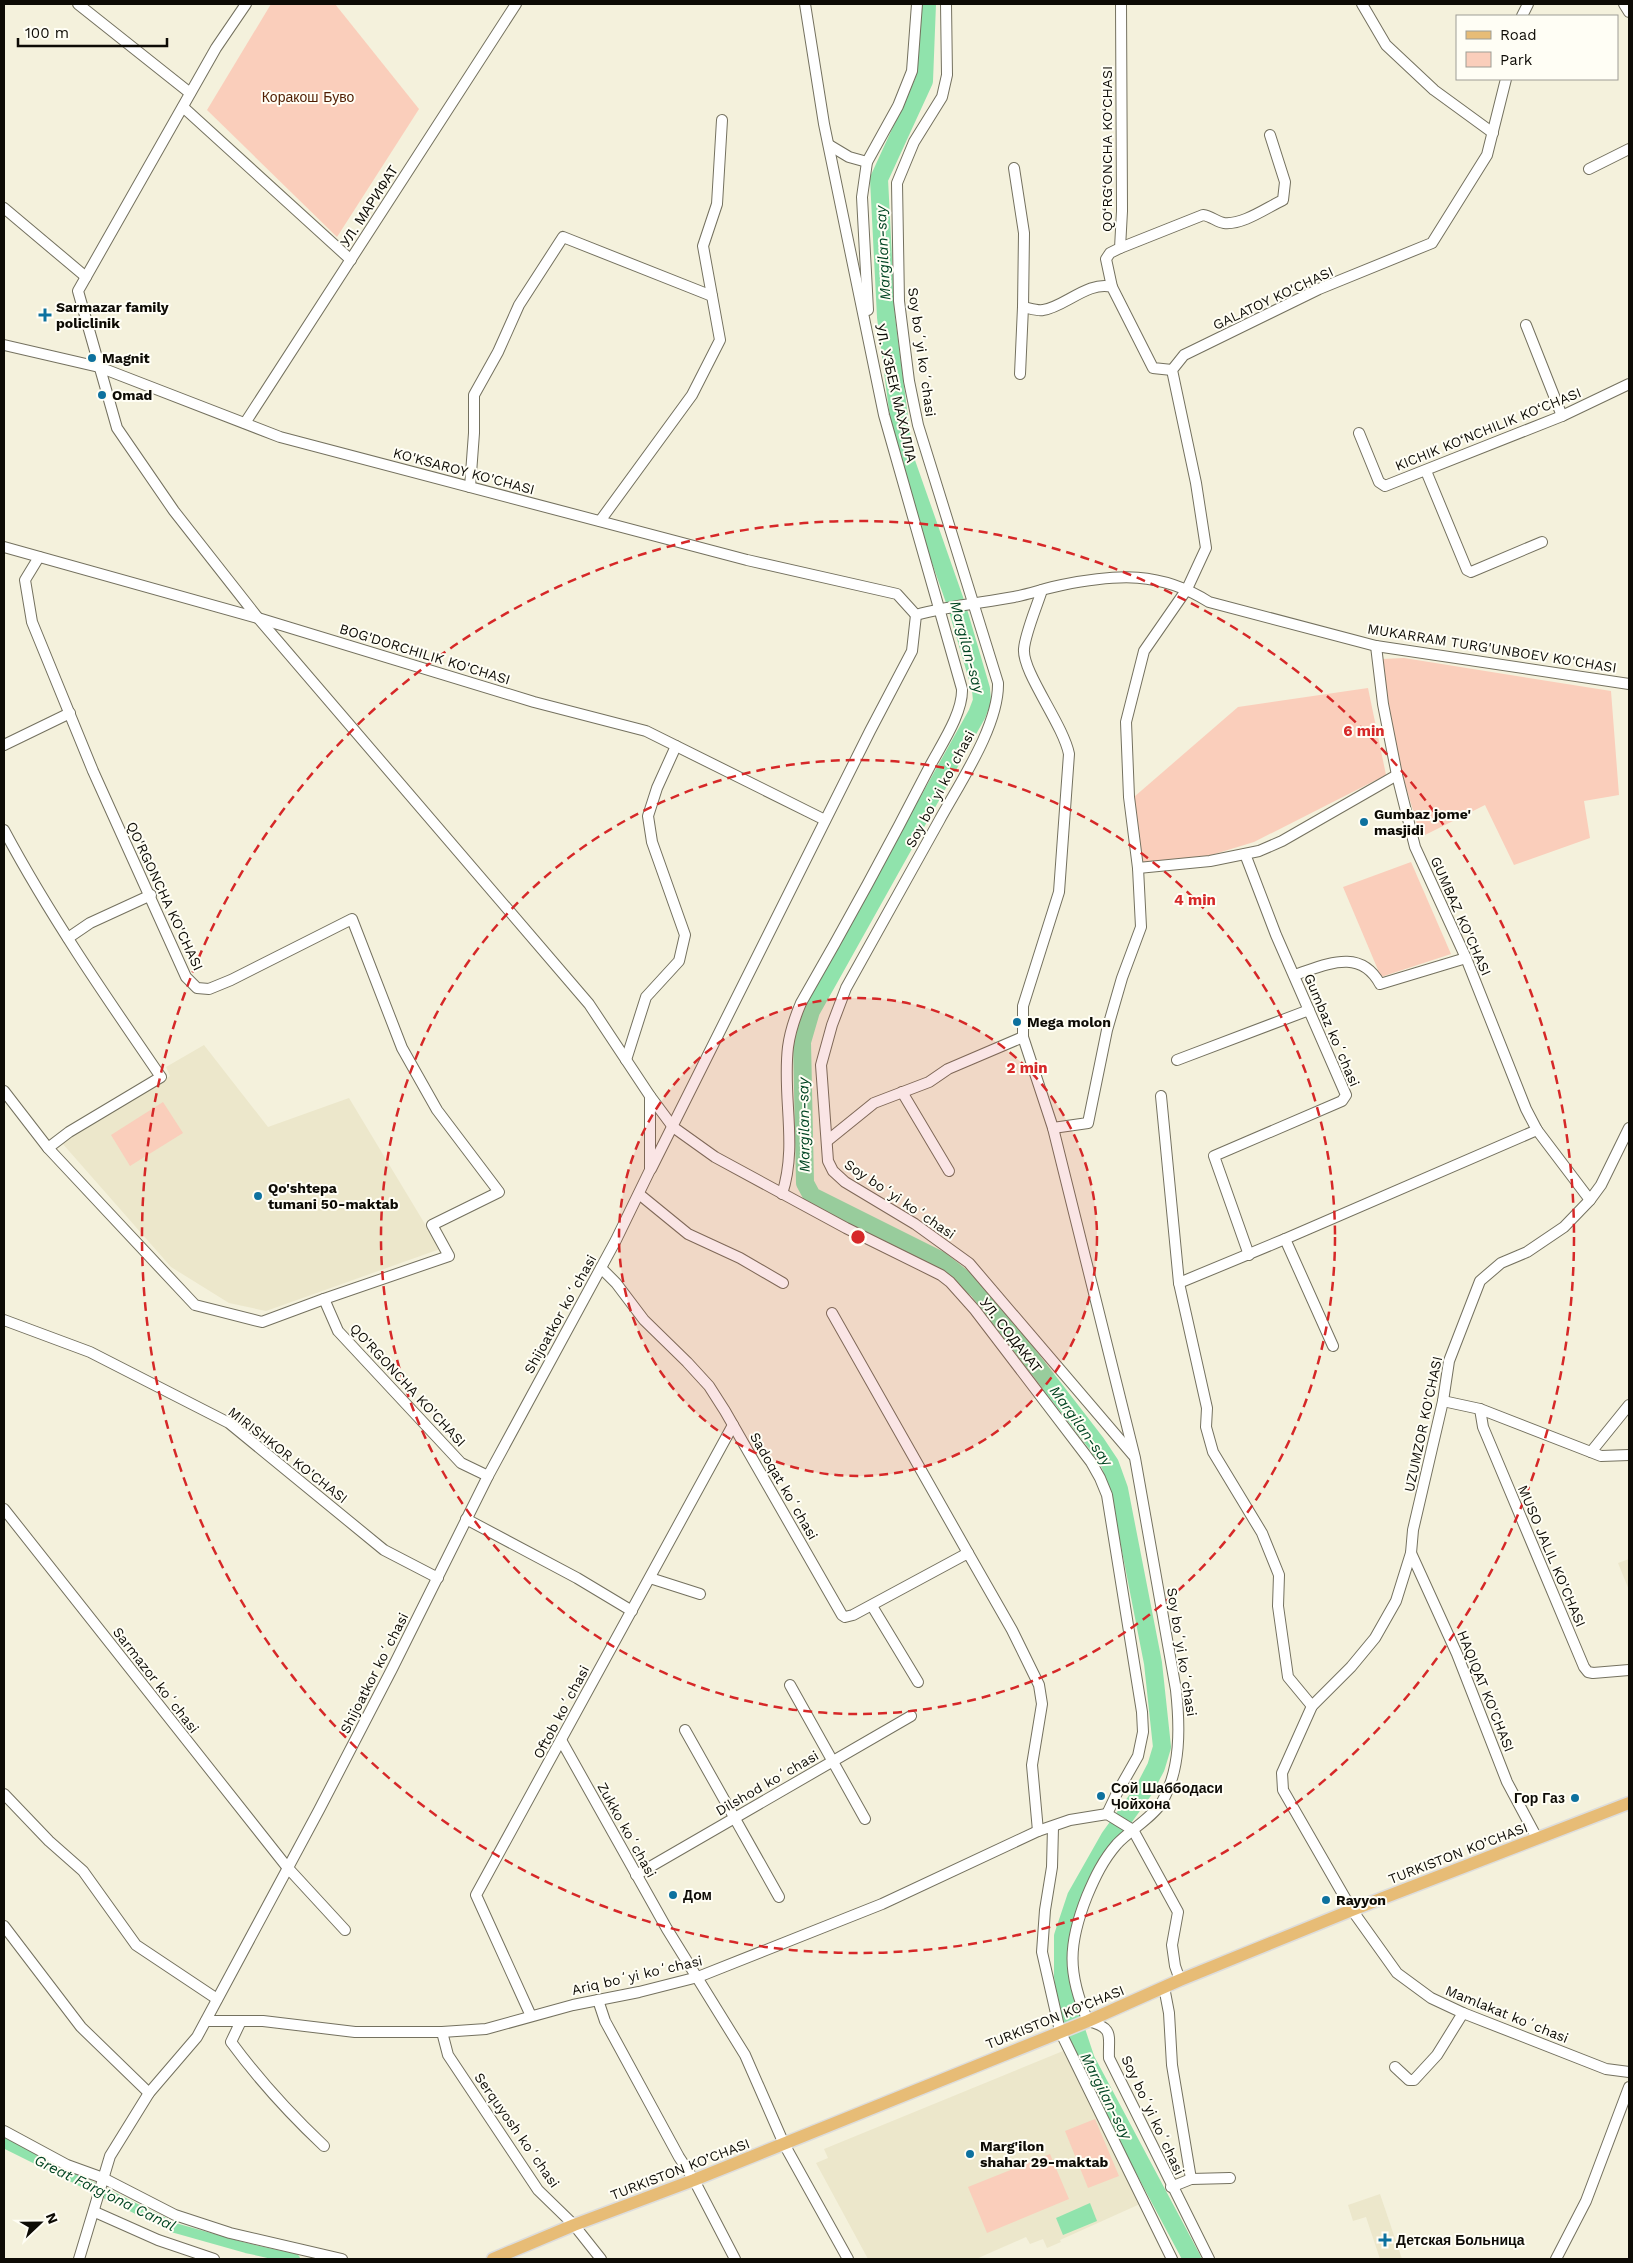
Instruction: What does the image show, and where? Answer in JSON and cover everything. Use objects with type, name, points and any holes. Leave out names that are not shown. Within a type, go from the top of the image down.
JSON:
[{"type":"main road","name":"TURKISTON KO’CHASI","points":[[493,2259],[1088,2021],[1180,1980],[1352,1910],[1629,1803]]},
{"type":"street","points":[[78,4],[190,93]]},
{"type":"street","points":[[246,4],[216,48],[78,291],[117,428],[174,511],[258,618],[589,1004],[650,1096]]},
{"type":"street","name":"УЛ. МАРИФАТ","points":[[245,423],[516,4]]},
{"type":"street","name":"УЛ. УЗБЕК МАХАЛЛА","points":[[782,1194],[790,1159],[787,1066],[788,1047],[793,1023],[801,1003],[901,823],[960,705],[962,690],[884,415],[829,145],[805,4]]},
{"type":"street","points":[[871,351],[864,260],[862,197],[868,162],[898,106],[912,71],[917,4]]},
{"type":"street","name":"Soy boʻyi koʻchasi","points":[[946,4],[947,75],[942,97],[914,142],[897,183],[899,301],[909,381],[918,425],[998,683],[998,698],[989,727],[846,988],[832,1025],[821,1065],[828,1161],[833,1172],[845,1182],[915,1224],[970,1263],[1135,1458]]},
{"type":"street","name":"QO‘RG‘ONCHA KO‘CHASI","points":[[1112,287],[1106,259],[1110,253],[1120,248],[1122,210],[1121,4]]},
{"type":"street","points":[[1362,4],[1386,45],[1434,90],[1492,132]]},
{"type":"street","points":[[1624,4],[1629,12]]},
{"type":"street","name":"GALATOY KO'CHASI","points":[[1172,370],[1184,355],[1319,289],[1432,244],[1487,155],[1506,80]]},
{"type":"street","points":[[182,107],[351,260]]},
{"type":"street","points":[[600,521],[692,395],[720,340],[703,246],[717,204],[722,120]]},
{"type":"street","points":[[1120,248],[1203,215],[1211,216],[1222,223],[1231,223],[1252,216],[1282,200],[1285,182],[1270,135]]},
{"type":"street","points":[[829,145],[849,157],[868,162]]},
{"type":"street","points":[[1589,169],[1629,149]]},
{"type":"street","points":[[1014,168],[1024,233],[1020,374]]},
{"type":"street","points":[[4,208],[86,277]]},
{"type":"street","points":[[470,487],[474,433],[474,395],[498,352],[519,305],[563,237],[712,296]]},
{"type":"street","points":[[1023,307],[1043,310],[1088,290],[1106,285],[1112,287],[1153,368],[1172,370],[1196,483],[1206,548],[1187,589],[1144,651],[1126,722],[1129,796],[1138,868],[1141,927],[1122,978],[1107,1030],[1088,1123],[1052,1128]]},
{"type":"street","points":[[1526,325],[1562,416]]},
{"type":"street","name":"KO'KSAROY KO'CHASI","points":[[4,345],[99,366],[280,437],[747,560],[897,594],[916,616]]},
{"type":"street","name":"KICHIK KO‘NCHILIK KO‘CHASI","points":[[1358,432],[1379,482],[1385,486],[1562,416],[1629,384]]},
{"type":"street","points":[[1426,471],[1467,570],[1471,572],[1542,542]]},
{"type":"street","name":"BOG'DORCHILIK KO'CHASI","points":[[4,547],[258,618],[534,702],[646,732],[825,820]]},
{"type":"street","name":"QO'RGONCHA KO'CHASI","points":[[4,1091],[48,1148],[195,1305],[262,1322],[449,1256],[432,1225],[499,1192],[437,1110],[402,1048],[352,919],[231,980],[209,989],[196,988],[186,977],[93,771],[32,622],[25,580],[39,557]]},
{"type":"street","name":"MUKARRAM TURG'UNBOEV KO'CHASI","points":[[916,616],[938,609],[1060,585],[1122,576],[1147,578],[1187,589],[1209,602],[1376,646],[1629,684]]},
{"type":"street","name":"Soy boʻyi koʻchasi","points":[[1042,590],[1024,650],[1028,667],[1066,740],[1069,754],[1059,892],[1023,1006],[1023,1037],[1052,1128],[1135,1458],[1176,1690],[1179,1724],[1177,1753],[1162,1803],[1131,1828],[1099,1868],[1076,1923],[1073,1939],[1074,1984],[1088,2021],[1102,2025],[1109,2033],[1109,2058],[1171,2187],[1209,2259]]},
{"type":"street","points":[[650,1170],[825,820],[912,651],[916,616]]},
{"type":"street","name":"GUMBAZ KO'CHASI","points":[[1376,646],[1383,704],[1397,775],[1415,847],[1466,958],[1526,1109],[1537,1130],[1590,1200]]},
{"type":"street","points":[[4,745],[70,713]]},
{"type":"street","points":[[626,1060],[646,997],[679,960],[685,935],[652,842],[648,816],[656,788],[676,746]]},
{"type":"street","points":[[1138,868],[1210,861],[1259,851],[1282,841],[1397,775]]},
{"type":"street","points":[[4,830],[26,872],[161,1078],[69,1132],[48,1148]]},
{"type":"street","name":"Gumbaz koʻchasi","points":[[1245,854],[1276,935],[1345,1092],[1344,1099],[1214,1156],[1249,1255]]},
{"type":"street","points":[[68,938],[90,922],[150,895]]},
{"type":"street","points":[[1294,975],[1327,965],[1351,962],[1361,963],[1369,968],[1380,984],[1466,958]]},
{"type":"street","points":[[1177,1060],[1309,1010]]},
{"type":"street","points":[[827,1141],[874,1102],[929,1082],[948,1069],[1023,1037]]},
{"type":"street","points":[[902,1092],[949,1171]]},
{"type":"street","name":"УЛ. СОДАКАТ","points":[[650,1096],[673,1127],[715,1157],[846,1228],[942,1275],[976,1310],[1078,1444],[1100,1478],[1107,1495],[1138,1679],[1143,1726],[1142,1745],[1138,1756],[1117,1793],[1110,1815]]},
{"type":"street","name":"Shijoatkor koʻchasi","points":[[79,2259],[95,2212],[110,2156],[149,2093],[197,2037],[206,2021],[392,1670],[488,1476],[639,1194],[650,1170],[650,1096]]},
{"type":"street","points":[[1161,1096],[1179,1283],[1206,1408],[1208,1439],[1224,1473],[1268,1546],[1278,1575],[1278,1606],[1288,1677],[1312,1706]]},
{"type":"street","name":"UZUMZOR KO'CHASI","points":[[1352,1910],[1284,1790],[1281,1781],[1282,1773],[1312,1706],[1351,1667],[1375,1638],[1396,1601],[1405,1579],[1411,1553],[1413,1530],[1443,1401],[1449,1361],[1480,1281],[1501,1263],[1527,1252],[1564,1227],[1590,1200],[1601,1184],[1629,1128]]},
{"type":"street","points":[[1179,1283],[1249,1255],[1537,1130]]},
{"type":"street","points":[[639,1194],[688,1234],[740,1258],[783,1283]]},
{"type":"street","points":[[1285,1239],[1332,1346]]},
{"type":"street","name":"Sadoqat koʻchasi","points":[[601,1268],[616,1283],[644,1320],[688,1362],[709,1386],[840,1612],[846,1617],[872,1606],[968,1553]]},
{"type":"street","name":"QO'RGONCHA KO'CHASI","points":[[324,1299],[338,1331],[461,1463],[488,1476]]},
{"type":"street","points":[[832,1313],[1012,1630],[1039,1685],[1042,1704],[1032,1765],[1038,1831]]},
{"type":"street","name":"MIRISHKOR KO'CHASI","points":[[4,1320],[90,1352],[229,1423],[384,1550],[438,1578]]},
{"type":"street","points":[[1443,1401],[1480,1410],[1601,1456],[1629,1456]]},
{"type":"street","points":[[1591,1452],[1629,1405]]},
{"type":"street","name":"MUSO JALIL KO'CHASI","points":[[1480,1410],[1483,1427],[1584,1667],[1588,1672],[1593,1673],[1629,1670]]},
{"type":"street","name":"Oftob koʻchasi","points":[[531,2016],[476,1895],[733,1425]]},
{"type":"street","name":"Sarmazor koʻchasi","points":[[4,1509],[287,1868],[345,1930]]},
{"type":"street","points":[[466,1519],[577,1578],[632,1611]]},
{"type":"street","name":"HAQIQAT KO'CHASI","points":[[1411,1553],[1457,1654],[1507,1782],[1537,1838]]},
{"type":"street","points":[[650,1578],[700,1594]]},
{"type":"street","points":[[872,1606],[918,1682]]},
{"type":"street","points":[[790,1685],[865,1819]]},
{"type":"street","name":"Dilshod koʻchasi","points":[[636,1875],[911,1716]]},
{"type":"street","points":[[685,1730],[736,1817],[779,1896]]},
{"type":"street","name":"Zukko koʻchasi","points":[[561,1740],[666,1929],[746,2055],[784,2144],[848,2259]]},
{"type":"street","points":[[4,1794],[49,1841],[83,1871],[136,1944],[158,1961],[217,1999]]},
{"type":"street","points":[[1110,1815],[1131,1828],[1178,1912],[1172,1945],[1175,1966],[1180,1980]]},
{"type":"street","name":"Ariq boʻyi koʻchasi","points":[[206,2021],[263,2021],[355,2032],[442,2032],[486,2029],[531,2016],[698,1977],[882,1904],[1038,1831],[1070,1820],[1110,1815]]},
{"type":"street","points":[[1053,1827],[1052,1867],[1045,1910],[1042,1952],[1060,2031],[1172,2259]]},
{"type":"street","name":"Mamlakat koʻchasi","points":[[1352,1910],[1398,1973],[1431,1998],[1463,2013],[1606,2069],[1629,2072]]},
{"type":"street","points":[[4,1926],[81,2027],[149,2093]]},
{"type":"street","points":[[1164,1987],[1169,2013],[1172,2065],[1191,2179]]},
{"type":"street","points":[[598,2000],[605,2021],[679,2157],[694,2180],[735,2259]]},
{"type":"street","points":[[1394,2067],[1409,2080],[1414,2080],[1437,2055],[1463,2013]]},
{"type":"street","points":[[241,2021],[231,2042],[259,2080],[292,2116],[324,2146]]},
{"type":"street","name":"Serquyosh koʻchasi","points":[[442,2032],[448,2055],[538,2190],[574,2225],[601,2259]]},
{"type":"street","points":[[1556,2259],[1586,2200],[1629,2087]]},
{"type":"street","points":[[4,2131],[67,2165],[103,2178],[175,2215],[230,2233],[342,2259]]},
{"type":"street","points":[[1171,2187],[1191,2179],[1230,2178]]},
{"type":"street","points":[[95,2212],[158,2240],[214,2259]]},
{"type":"shaded area","name":"Qo'shtepa tumani 50-maktab","points":[[204,1045],[268,1127],[349,1098],[440,1249],[266,1311],[229,1303],[171,1267],[62,1143],[170,1076],[166,1067]]},
{"type":"shaded area","points":[[1629,1559],[1629,1590],[1618,1563]]},
{"type":"shaded area","name":"Marg'ilon shahar 29-maktab","points":[[1063,2051],[1140,2204],[1060,2240],[1061,2242],[1047,2248],[1043,2239],[1030,2244],[1026,2237],[976,2259],[868,2259],[816,2163],[828,2158],[824,2149]]},
{"type":"shaded area","name":"Детская Больница","points":[[1380,2194],[1402,2259],[1380,2259],[1366,2217],[1353,2221],[1348,2205]]},
{"type":"shaded area","points":[[1090,2203],[1097,2221],[1063,2235],[1056,2218]]},
{"type":"green space","name":"Коракош Буво","points":[[271,4],[335,4],[419,109],[337,237],[207,110]]},
{"type":"green space","points":[[1404,658],[1611,691],[1619,795],[1584,801],[1590,838],[1514,865],[1485,805],[1421,837],[1396,754],[1382,659]]},
{"type":"green space","points":[[1368,688],[1386,775],[1254,842],[1208,856],[1139,863],[1134,797],[1238,707]]},
{"type":"green space","points":[[1411,862],[1451,954],[1381,977],[1343,887]]},
{"type":"green space","points":[[163,1102],[183,1133],[130,1166],[111,1135]]},
{"type":"green space","points":[[1095,2119],[1119,2176],[1088,2188],[1065,2131]]},
{"type":"green space","points":[[1050,2154],[1069,2199],[987,2233],[968,2187]]},
{"type":"waterway","name":"Margilan-say","points":[[927,4],[924,81],[879,179],[886,317],[904,456],[957,607],[981,689],[982,701],[977,714],[811,1011],[802,1042],[805,1183],[812,1196],[940,1260],[978,1290],[1096,1443],[1110,1464],[1119,1489],[1153,1663],[1162,1747],[1156,1767],[1144,1790],[1110,1837],[1076,1897],[1063,1936],[1063,1976],[1066,2000],[1086,2060],[1192,2259]]},
{"type":"waterway","name":"Great Farg'ona Canal","points":[[4,2143],[175,2228],[246,2248],[295,2259]]},
{"type":"place","name":"Sarmazar family policlinik","points":[[45,315]]},
{"type":"place","name":"Magnit","points":[[92,358]]},
{"type":"place","name":"Omad","points":[[102,395]]},
{"type":"place","name":"Gumbaz jome' masjidi","points":[[1364,822]]},
{"type":"place","name":"Mega molon","points":[[1017,1022]]},
{"type":"place","name":"Qo'shtepa tumani 50-maktab","points":[[258,1196]]},
{"type":"place","name":"Сой Шаббодаси Чойхона","points":[[1101,1796]]},
{"type":"place","name":"Гор Газ","points":[[1575,1798]]},
{"type":"place","name":"Дом","points":[[673,1895]]},
{"type":"place","name":"Rayyon","points":[[1326,1900]]},
{"type":"place","name":"Marg'ilon shahar 29-maktab","points":[[970,2154]]},
{"type":"place","name":"Детская Больница","points":[[1385,2240]]}]
